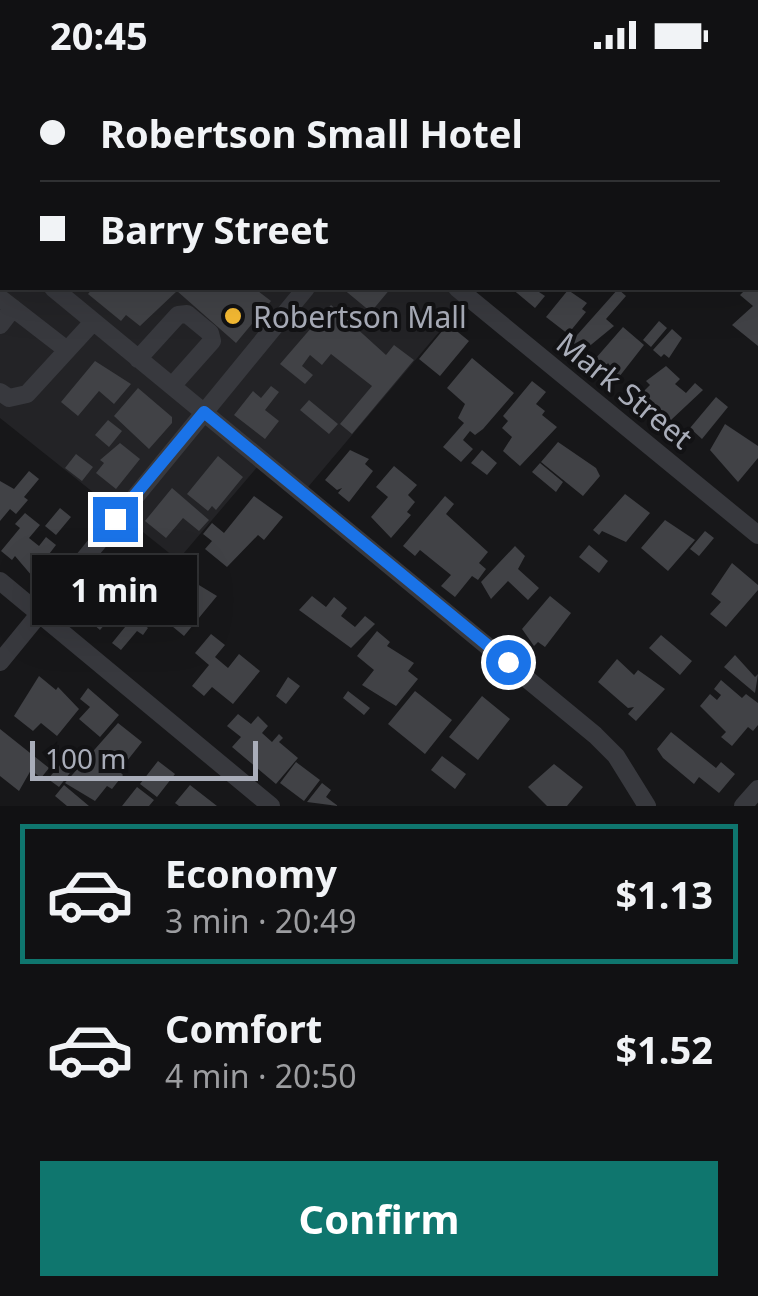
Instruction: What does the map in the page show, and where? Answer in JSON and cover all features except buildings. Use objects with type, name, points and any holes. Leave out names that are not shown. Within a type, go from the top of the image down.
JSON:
[{"type":"street","points":[[55,290],[595,735],[616,756],[648,806]]},
{"type":"street","points":[[0,662],[298,290]]},
{"type":"street","name":"Mark Street","points":[[459,290],[758,536]]},
{"type":"street","points":[[0,324],[7,303],[67,350]]},
{"type":"street","points":[[138,358],[178,314],[187,314],[210,333],[212,341],[172,386]]},
{"type":"street","points":[[0,392],[9,398],[27,394],[93,322]]},
{"type":"street","points":[[0,581],[271,806]]},
{"type":"street","points":[[743,806],[758,788]]},
{"type":"shaded area","points":[[0,290],[288,290],[296,296],[302,290],[456,290],[467,299],[303,493],[264,459],[178,560],[0,418]]},
{"type":"place","name":"Robertson Mall","points":[[233,316]]},
{"type":"route","points":[[115,519],[204,412],[508,662]]}]
